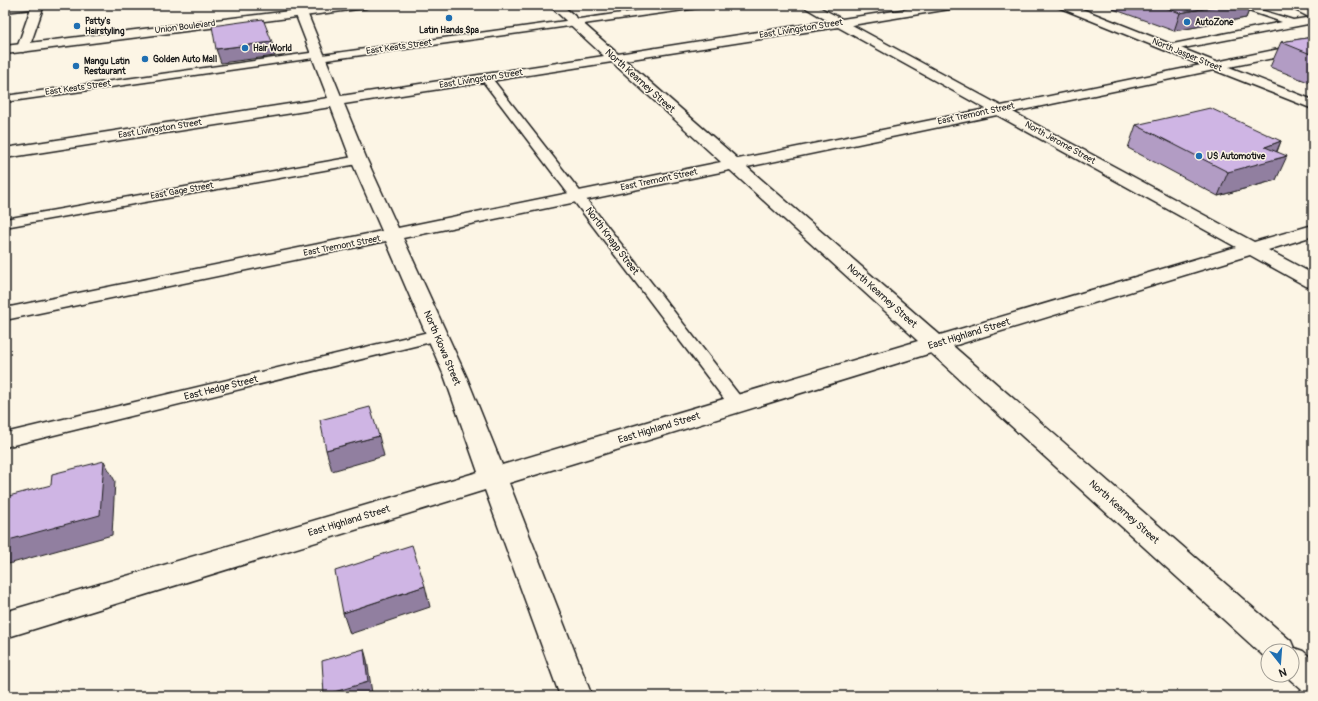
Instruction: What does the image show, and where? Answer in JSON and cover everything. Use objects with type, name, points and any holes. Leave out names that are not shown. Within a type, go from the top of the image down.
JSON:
[{"type":"street","points":[[23,48],[39,5]]},
{"type":"street","name":"Union Boulevard","points":[[5,50],[300,9],[366,5]]},
{"type":"street","name":"North Kearney Street","points":[[555,5],[1271,643]]},
{"type":"street","name":"North Jerome Street","points":[[807,5],[1313,282]]},
{"type":"street","name":"East Livingston Street","points":[[5,153],[840,23],[937,6],[956,5]]},
{"type":"street","name":"North Jasper Street","points":[[1063,5],[1313,105]]},
{"type":"street","points":[[1291,5],[1313,16]]},
{"type":"street","points":[[1307,5],[1313,8]]},
{"type":"street","name":"North Kiowa Street","points":[[300,9],[359,160],[456,378],[576,696]]},
{"type":"street","name":"East Tremont Street","points":[[5,314],[1313,46]]},
{"type":"street","name":"East Highland Street","points":[[5,625],[1313,230]]},
{"type":"street","points":[[1300,668],[1313,680]]},
{"type":"lane","points":[[5,9],[39,5]]},
{"type":"lane","name":"East Keats Street","points":[[5,99],[698,5]]},
{"type":"lane","points":[[1235,5],[1293,23]]},
{"type":"lane","points":[[1168,48],[1313,20]]},
{"type":"lane","name":"North Knapp Street","points":[[486,78],[737,404]]},
{"type":"lane","name":"East Gage Street","points":[[5,223],[359,160]]},
{"type":"lane","name":"East Hedge Street","points":[[5,440],[437,335]]},
{"type":"building","points":[[1159,5],[1223,5],[1180,13]]},
{"type":"building","points":[[263,19],[272,42],[216,49],[212,26]]},
{"type":"building","points":[[1313,37],[1313,55],[1281,42]]},
{"type":"building","points":[[1210,108],[1281,141],[1265,147],[1287,156],[1228,172],[1136,125]]},
{"type":"building","points":[[370,407],[379,436],[326,450],[320,420]]},
{"type":"building","points":[[104,461],[100,515],[5,541],[5,497],[51,485],[52,474]]},
{"type":"building","points":[[412,545],[425,586],[343,613],[335,571]]},
{"type":"building","points":[[364,649],[368,682],[324,695],[322,661]]},
{"type":"place","name":"Latin Hands Spa","points":[[449,18]]},
{"type":"place","name":"AutoZone","points":[[1187,22]]},
{"type":"place","name":"Patty's Hairstyling","points":[[77,26]]},
{"type":"place","name":"Hair World","points":[[245,48]]},
{"type":"place","name":"Golden Auto Mall","points":[[145,59]]},
{"type":"place","name":"Mangu Latin Restaurant","points":[[76,66]]},
{"type":"place","name":"US Automotive","points":[[1199,156]]}]
